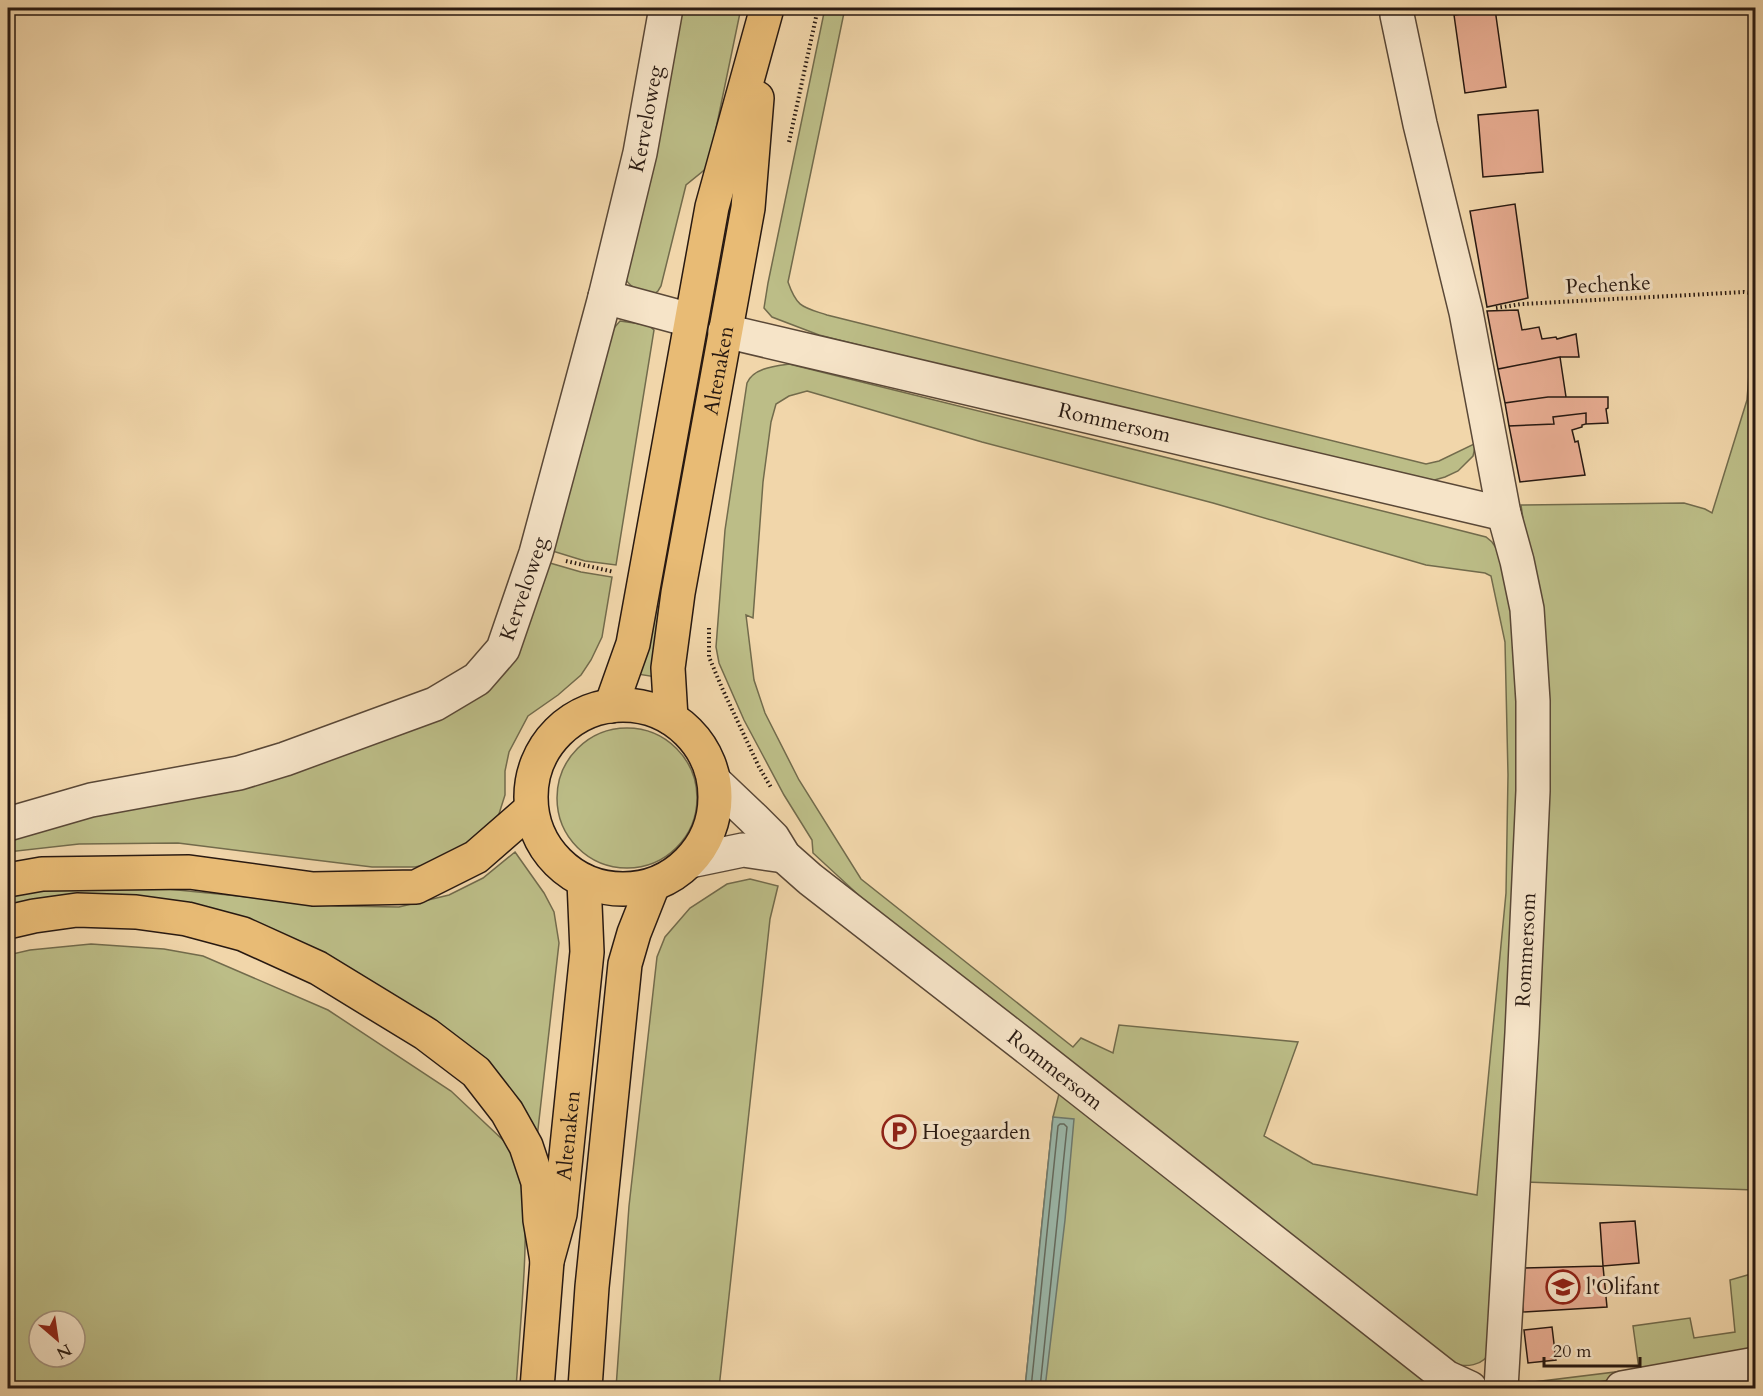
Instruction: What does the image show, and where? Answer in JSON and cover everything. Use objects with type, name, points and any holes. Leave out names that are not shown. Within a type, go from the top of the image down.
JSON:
[{"type":"main road","name":"Altenaken","points":[[611,706],[633,644],[712,207],[765,15]]},
{"type":"main road","name":"Altenaken","points":[[671,718],[668,668],[678,593],[748,208],[765,15]]},
{"type":"main road","points":[[634,705],[671,718],[684,727],[696,740],[706,755],[715,782],[716,802],[713,821],[705,841],[690,861],[674,875],[653,885],[632,889],[609,888],[584,881],[560,865],[548,851],[535,825],[531,808],[531,786],[535,769],[544,749],[559,731],[575,719],[593,710],[634,705]]},
{"type":"main road","points":[[8,880],[42,874],[189,872],[313,889],[416,887],[476,857],[531,808]]},
{"type":"main road","name":"Altenaken","points":[[537,1389],[547,1261],[560,1214],[587,952],[584,881]]},
{"type":"main road","name":"Altenaken","points":[[585,1389],[592,1287],[625,964],[634,933],[653,885]]},
{"type":"main road","points":[[8,922],[77,910],[136,912],[187,919],[243,934],[318,968],[426,1034],[476,1072],[507,1112],[526,1146],[538,1182],[540,1220],[547,1261]]},
{"type":"street","name":"Kerveloweg","points":[[8,824],[91,800],[239,773],[285,759],[435,704],[477,679],[503,649],[536,553],[605,297],[640,153],[666,8]]},
{"type":"street","name":"Rommersom","points":[[1397,15],[1420,124],[1466,312],[1504,514],[1527,609],[1533,701],[1533,791],[1501,1389]]},
{"type":"street","points":[[605,297],[690,320]]},
{"type":"street","name":"Rommersom","points":[[725,331],[1504,514]]},
{"type":"street","name":"Rommersom","points":[[715,782],[773,838],[784,856],[810,879],[1446,1377],[1470,1389]]},
{"type":"street","points":[[690,861],[743,850],[784,856]]},
{"type":"street","points":[[1622,1389],[1755,1364]]},
{"type":"path","name":"Pechenke","points":[[1466,312],[1522,304],[1744,292],[1753,294]]},
{"type":"path","points":[[709,622],[709,657],[759,767],[777,796]]},
{"type":"green space","points":[[674,8],[741,8],[708,167],[686,185],[661,286],[654,294],[632,287],[623,275]]},
{"type":"green space","points":[[825,8],[845,8],[788,282],[798,302],[802,305],[827,315],[1426,464],[1439,461],[1476,443],[1473,456],[1458,471],[1424,483],[1380,476],[819,335],[772,317],[764,308],[768,283]]},
{"type":"green space","points":[[725,209],[732,211],[669,583],[657,569]]},
{"type":"green space","points":[[1755,298],[1755,1190],[1525,1182],[1543,657],[1521,505],[1684,503],[1712,513],[1747,400]]},
{"type":"green space","points":[[620,321],[648,325],[654,330],[616,565],[585,561],[546,549],[608,335]]},
{"type":"green space","points":[[789,364],[1435,524],[1486,537],[1492,542],[1505,561],[1514,608],[1520,702],[1515,951],[1496,1196],[1494,1331],[1491,1349],[1479,1363],[1474,1365],[1451,1364],[865,901],[813,853],[812,840],[784,795],[744,720],[719,663],[716,647],[725,530],[747,383],[759,371]],"holes":[[[807,391],[982,442],[1213,503],[1426,565],[1485,573],[1491,576],[1505,642],[1508,775],[1506,893],[1477,1195],[1313,1164],[1264,1136],[1298,1042],[1119,1025],[1113,1053],[1081,1038],[1073,1047],[861,879],[799,780],[765,713],[754,680],[746,615],[753,618],[763,482],[771,422],[776,404],[789,396]]]},
{"type":"green space","points":[[543,561],[581,572],[612,577],[602,637],[581,675],[528,716],[509,752],[505,771],[505,795],[498,817],[455,852],[437,862],[415,867],[372,867],[178,843],[79,844],[8,852],[8,833],[453,706]]},
{"type":"green space","points":[[654,586],[665,598],[656,677],[637,674]]},
{"type":"green space","points":[[627,728],[654,733],[676,749],[692,771],[697,798],[692,825],[676,847],[654,863],[627,868],[600,863],[578,847],[562,825],[557,798],[562,771],[578,749],[600,733]]},
{"type":"green space","points":[[515,852],[544,893],[554,912],[559,943],[537,1138],[309,947],[8,907],[8,895],[45,889],[117,884],[338,906],[399,907],[449,895],[483,878]]},
{"type":"green space","points":[[750,879],[778,886],[770,919],[719,1388],[616,1388],[629,1206],[657,957],[665,937],[690,908],[727,884]]},
{"type":"green space","points":[[91,944],[164,949],[203,956],[328,1010],[451,1091],[504,1141],[513,1158],[519,1178],[525,1220],[525,1242],[516,1388],[8,1388],[8,955],[30,950]]},
{"type":"green space","points":[[1060,1090],[1442,1388],[1025,1388],[1053,1117]]},
{"type":"green space","points":[[1751,1274],[1756,1294],[1755,1353],[1566,1388],[1536,1388],[1534,1382],[1639,1369],[1633,1326],[1690,1318],[1694,1338],[1735,1332],[1730,1280]]},
{"type":"water","points":[[1053,1117],[1074,1119],[1065,1220],[1045,1388],[1025,1388]]},
{"type":"building","points":[[1495,9],[1506,87],[1465,93],[1454,15]]},
{"type":"building","points":[[1538,110],[1543,172],[1483,177],[1478,115]]},
{"type":"building","points":[[1515,204],[1528,298],[1487,307],[1470,211]]},
{"type":"building","points":[[1518,310],[1522,330],[1539,327],[1542,339],[1556,337],[1557,339],[1576,334],[1579,357],[1560,357],[1498,369],[1487,311]]},
{"type":"building","points":[[1560,357],[1566,397],[1505,403],[1498,369]]},
{"type":"building","points":[[1548,397],[1608,397],[1608,408],[1606,409],[1608,423],[1586,424],[1586,413],[1553,417],[1554,424],[1509,426],[1505,403]]},
{"type":"building","points":[[1586,413],[1586,424],[1572,430],[1575,442],[1578,441],[1585,475],[1520,482],[1509,426],[1554,424],[1553,417]]},
{"type":"building","points":[[1635,1221],[1639,1263],[1603,1266],[1600,1223]]},
{"type":"building","name":"l'Olifant","points":[[1603,1266],[1607,1307],[1523,1312],[1520,1268]]},
{"type":"building","points":[[1552,1327],[1556,1360],[1528,1363],[1524,1330]]},
{"type":"place","name":"Hoegaarden","points":[[899,1132]]},
{"type":"place","name":"l'Olifant","points":[[1563,1287]]}]
